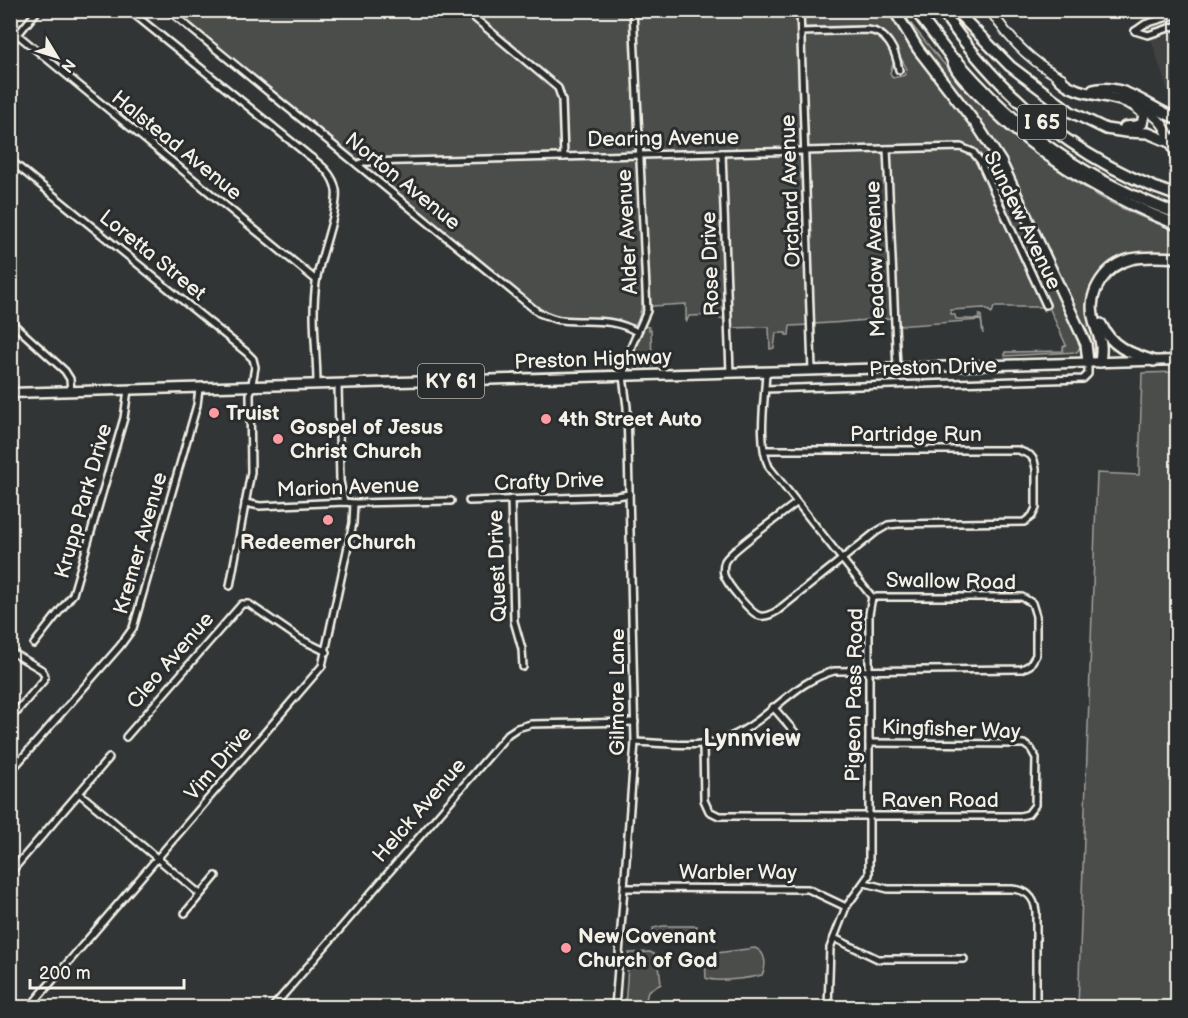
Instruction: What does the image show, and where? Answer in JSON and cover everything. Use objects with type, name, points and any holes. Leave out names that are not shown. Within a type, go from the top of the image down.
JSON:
[{"type":"highway","points":[[894,10],[918,49],[984,135],[1001,162],[1086,344],[1088,362]]},
{"type":"highway","name":"I 65","points":[[915,10],[951,57],[1003,110],[1054,152],[1102,182],[1146,203],[1178,214]]},
{"type":"highway","name":"I 65","points":[[941,10],[994,78],[1053,131],[1078,148],[1124,173],[1175,195]]},
{"type":"highway","points":[[955,10],[1010,66],[1079,117],[1106,129],[1148,133],[1175,140]]},
{"type":"highway","points":[[951,57],[954,67],[986,103],[1043,152],[1116,198],[1178,225]]},
{"type":"highway","points":[[1059,77],[1068,86],[1137,108],[1143,113],[1144,118],[1142,124],[1136,126],[1119,126],[1094,120],[1067,107]]},
{"type":"highway","points":[[1093,90],[1101,88],[1131,95],[1178,119]]},
{"type":"highway","points":[[1101,362],[1103,345],[1093,315],[1093,303],[1098,284],[1116,266],[1131,259],[1178,258]]},
{"type":"highway","points":[[1106,276],[1098,294],[1097,308],[1106,334],[1122,349],[1154,361]]},
{"type":"main road","points":[[990,10],[1014,43],[1037,63],[1059,77],[1093,90],[1131,100],[1151,111],[1175,140],[1178,163]]},
{"type":"main road","name":"Preston Highway","points":[[10,393],[1178,360]]},
{"type":"street","points":[[10,44],[38,10]]},
{"type":"street","name":"Norton Avenue","points":[[129,10],[316,161],[333,180],[336,198],[316,280],[317,384]]},
{"type":"street","name":"Norton Avenue","points":[[168,10],[539,313],[560,320],[603,320],[628,326],[637,332]]},
{"type":"street","points":[[465,10],[558,87],[561,100],[564,157]]},
{"type":"street","name":"Alder Avenue","points":[[623,376],[637,332],[647,311],[633,10]]},
{"type":"street","name":"Orchard Avenue","points":[[800,10],[812,371]]},
{"type":"street","points":[[1178,14],[1145,24],[1136,31],[1148,35],[1178,25]]},
{"type":"street","points":[[801,32],[867,30],[877,32],[890,44],[899,70]]},
{"type":"street","name":"Halstead Avenue","points":[[18,35],[316,280]]},
{"type":"street","name":"Dearing Avenue","points":[[358,165],[363,162],[957,147],[970,150]]},
{"type":"street","name":"Meadow Avenue","points":[[887,149],[897,368]]},
{"type":"street","name":"Sundew Avenue","points":[[970,150],[980,161],[1046,305]]},
{"type":"street","name":"Rose Drive","points":[[722,153],[730,373]]},
{"type":"street","name":"Loretta Street","points":[[10,160],[250,356],[255,367],[250,395],[251,472],[230,586]]},
{"type":"street","points":[[10,321],[65,371],[70,379],[71,392]]},
{"type":"street","name":"Preston Drive","points":[[765,389],[1083,379],[1088,374],[1088,362]]},
{"type":"street","name":"Pigeon Pass Road","points":[[766,372],[763,422],[769,467],[872,597],[869,614],[868,670],[869,875],[865,883]]},
{"type":"street","name":"Gilmore Lane","points":[[615,1008],[635,742],[627,407],[623,376]]},
{"type":"street","points":[[338,385],[340,481],[344,502]]},
{"type":"street","name":"Kremer Avenue","points":[[10,772],[133,628],[197,406],[199,389]]},
{"type":"street","name":"Krupp Park Drive","points":[[34,644],[69,602],[77,585],[124,418],[128,390]]},
{"type":"street","name":"Partridge Run","points":[[765,450],[1021,451],[1030,455],[1034,460],[1036,469],[1035,512],[1024,522],[893,524],[876,532],[842,559]]},
{"type":"street","name":"Crafty Drive","points":[[469,501],[629,494]]},
{"type":"street","name":"Quest Drive","points":[[511,499],[514,621],[521,645],[523,667]]},
{"type":"street","name":"Marion Avenue","points":[[246,503],[260,506],[344,502],[451,501]]},
{"type":"street","name":"Vim Drive","points":[[29,1008],[324,663],[353,523],[354,503]]},
{"type":"street","points":[[796,503],[725,561],[724,576],[751,611],[764,616],[777,612],[842,559]]},
{"type":"street","name":"Swallow Road","points":[[635,742],[712,743],[732,736],[802,685],[817,677],[844,670],[1022,669],[1030,665],[1035,658],[1034,607],[1029,600],[1022,597],[872,597]]},
{"type":"street","name":"Cleo Avenue","points":[[126,737],[240,605],[249,604],[300,639],[327,652]]},
{"type":"street","points":[[10,651],[45,673],[43,681],[10,719]]},
{"type":"street","points":[[10,706],[18,711]]},
{"type":"street","points":[[773,707],[799,737]]},
{"type":"street","name":"Helck Avenue","points":[[272,1008],[508,734],[517,728],[531,724],[635,722]]},
{"type":"street","name":"Kingfisher Way","points":[[869,743],[1021,743],[1029,747],[1035,755],[1037,784]]},
{"type":"street","name":"Raven Road","points":[[703,744],[704,800],[707,808],[716,815],[1020,816],[1028,813],[1035,805],[1037,784]]},
{"type":"street","points":[[10,873],[109,758]]},
{"type":"street","points":[[79,793],[200,894]]},
{"type":"street","points":[[185,913],[216,876]]},
{"type":"street","points":[[828,1008],[829,952],[846,907],[865,883],[888,889],[1021,890],[1027,893],[1034,901],[1036,918],[1036,1008]]},
{"type":"street","name":"Warbler Way","points":[[625,888],[808,889],[846,907]]},
{"type":"street","points":[[834,938],[878,959],[964,959]]},
{"type":"shaded area","points":[[171,11],[463,11],[554,86],[559,99],[561,153],[365,160],[354,158]]},
{"type":"shaded area","points":[[470,11],[629,11],[636,150],[631,153],[567,153],[563,88]]},
{"type":"shaded area","points":[[636,11],[799,11],[802,147],[644,151]]},
{"type":"shaded area","points":[[802,11],[889,11],[924,63],[991,153],[1079,340],[1080,347],[1077,352],[1005,356],[1005,352],[1063,351],[1066,345],[983,160],[974,149],[952,145],[808,147],[804,39],[806,35],[863,31],[878,35],[884,39],[895,58],[890,73],[893,78],[905,75],[907,69],[893,44],[879,29],[862,26],[805,27]]},
{"type":"shaded area","points":[[897,11],[901,11],[968,91],[1043,160],[1102,198],[1177,232],[1177,254],[1153,253],[1129,256],[1118,259],[1100,273],[1093,285],[1100,343],[1098,353],[1095,353],[1017,189]]},
{"type":"shaded area","points":[[1142,11],[1177,11],[1177,104],[1171,101]]},
{"type":"shaded area","points":[[959,148],[971,152],[978,161],[1045,312],[1042,307],[994,307],[992,313],[984,308],[951,310],[951,314],[955,315],[956,319],[979,319],[981,315],[983,334],[981,320],[896,326],[890,154],[893,151]]},
{"type":"shaded area","points":[[878,151],[886,160],[892,318],[813,324],[808,153]]},
{"type":"shaded area","points":[[796,153],[802,158],[809,325],[790,326],[789,335],[776,333],[774,348],[770,349],[769,327],[731,328],[725,160],[729,155]]},
{"type":"shaded area","points":[[716,155],[720,159],[726,314],[723,319],[720,319],[720,315],[689,316],[686,323],[686,304],[652,306],[651,310],[648,309],[643,159],[645,157]]},
{"type":"shaded area","points":[[635,157],[638,171],[643,287],[640,314],[637,323],[632,326],[604,318],[566,318],[539,309],[365,166],[368,164]]},
{"type":"shaded area","points":[[644,326],[651,330],[652,362],[663,366],[638,366],[634,361],[637,366],[635,366],[633,363],[636,346]]},
{"type":"shaded area","points":[[1177,372],[1177,1007],[1078,1007],[1097,473],[1139,475],[1142,373]]},
{"type":"shaded area","points":[[697,926],[698,938],[665,937],[653,934],[653,928]]},
{"type":"shaded area","points":[[755,948],[759,950],[764,960],[765,968],[762,975],[725,980],[706,978],[705,960],[709,954]]},
{"type":"shaded area","points":[[650,952],[658,956],[661,984],[648,991],[646,1000],[642,1001],[643,1007],[625,1007],[629,953]]},
{"type":"place","name":"Truist","points":[[214,413]]},
{"type":"place","name":"4th Street Auto","points":[[546,419]]},
{"type":"place","name":"Gospel of Jesus Christ Church","points":[[278,439]]},
{"type":"place","name":"Redeemer Church","points":[[328,520]]},
{"type":"place","name":"New Covenant Church of God","points":[[566,948]]},
{"type":"district","name":"Lynnview","points":[[752,738]]}]
